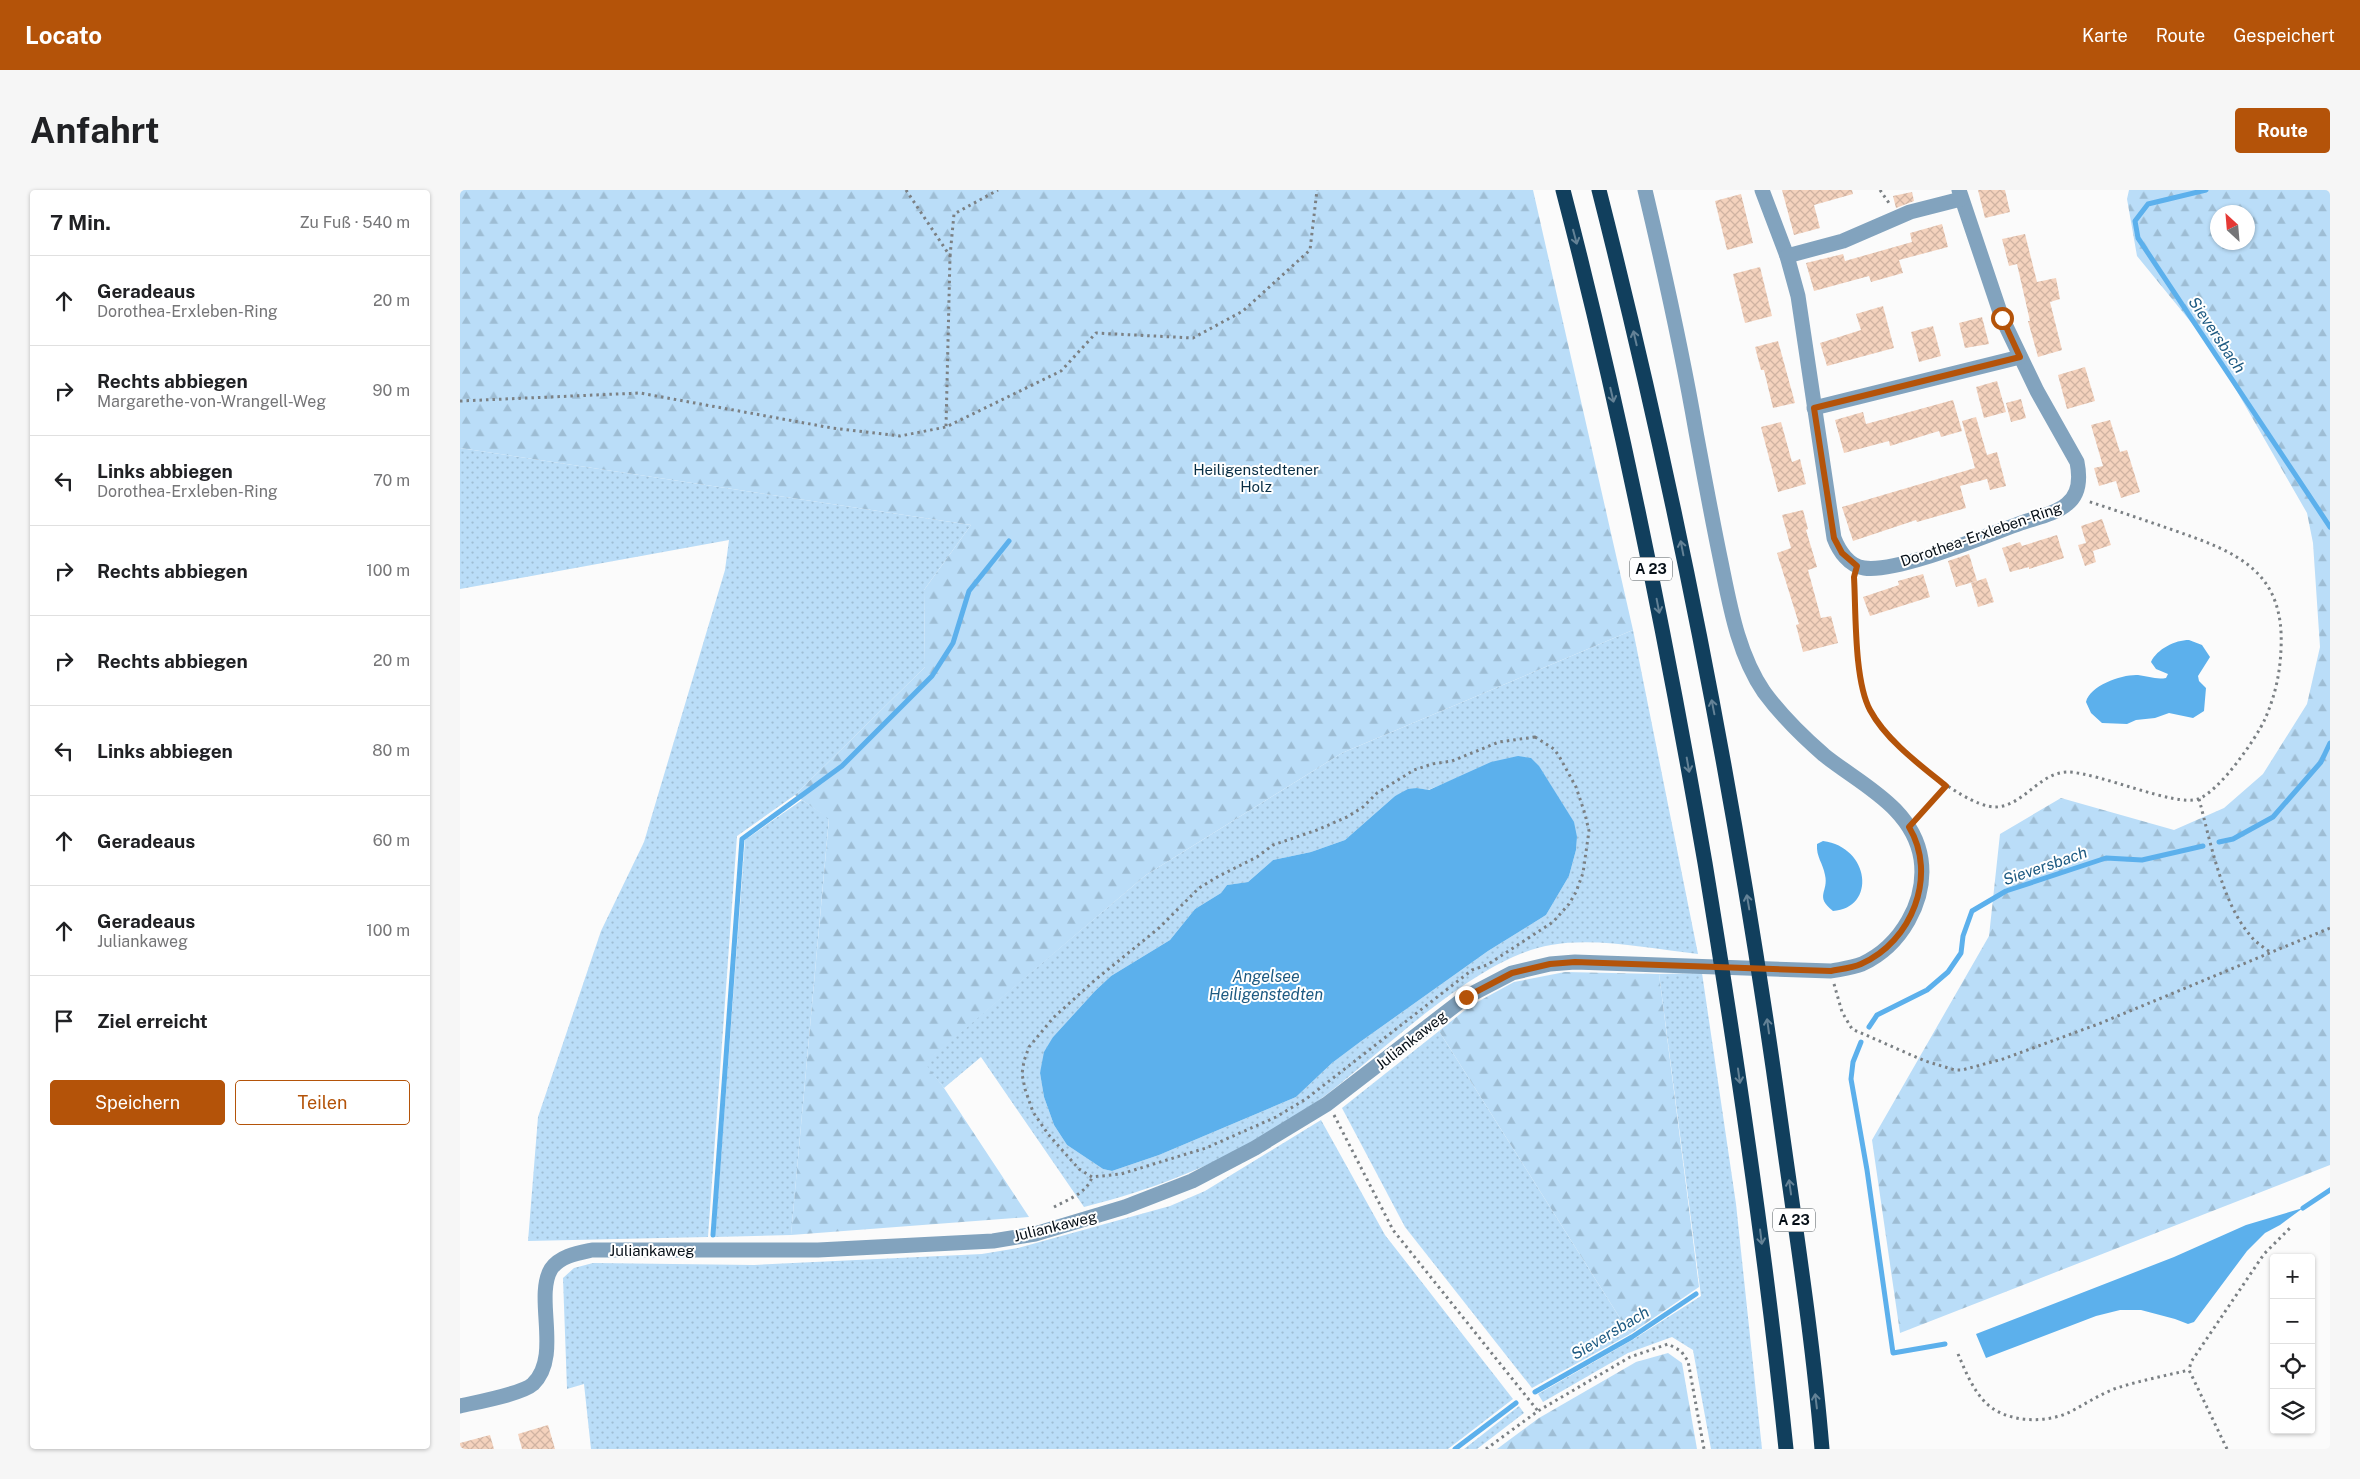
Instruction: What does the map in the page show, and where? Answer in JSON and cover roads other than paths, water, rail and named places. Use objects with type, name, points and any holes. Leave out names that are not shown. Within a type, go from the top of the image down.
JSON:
[{"type":"highway","name":"A 23","points":[[1563,190],[1585,276],[1647,550],[1684,744],[1727,994],[1757,1206],[1786,1449]]},
{"type":"highway","name":"A 23","points":[[1599,190],[1619,267],[1680,541],[1719,738],[1763,992],[1793,1211],[1822,1449]]},
{"type":"street","name":"Juliankaweg","points":[[460,1406],[511,1393],[532,1385],[543,1372],[546,1356],[547,1282],[552,1269],[570,1255],[592,1250],[818,1250],[993,1241],[1035,1234],[1125,1207],[1192,1181],[1255,1148],[1327,1104],[1466,997],[1512,973],[1550,964],[1575,962],[1831,971],[1851,967],[1872,958],[1894,940],[1909,920],[1919,889],[1921,862],[1916,841],[1909,827],[1885,800],[1825,756],[1793,726],[1763,690],[1749,664],[1732,613],[1723,572],[1689,393],[1645,190]]},
{"type":"street","points":[[1762,190],[1787,256],[1798,296],[1814,408],[2020,357]]},
{"type":"street","points":[[1787,256],[1843,241],[1910,212],[1960,195]]},
{"type":"street","name":"Dorothea-Erxleben-Ring","points":[[1814,408],[1834,538],[1842,553],[1857,566],[1876,568],[1915,560],[2063,507],[2074,496],[2079,480],[2077,462],[2020,357],[2002,318],[1960,195]]},
{"type":"water","points":[[2189,640],[2202,645],[2210,657],[2198,676],[2199,681],[2206,688],[2204,711],[2193,718],[2169,713],[2155,718],[2136,720],[2127,724],[2102,723],[2091,713],[2086,702],[2089,696],[2094,690],[2108,682],[2132,675],[2159,679],[2166,678],[2168,674],[2156,669],[2151,662],[2154,657],[2167,646]]},
{"type":"water","name":"Angelsee Heiligenstedten","points":[[1518,756],[1531,758],[1539,766],[1574,822],[1577,837],[1576,850],[1569,876],[1546,915],[1488,951],[1360,1042],[1332,1063],[1296,1097],[1159,1155],[1112,1171],[1103,1169],[1067,1145],[1054,1125],[1044,1097],[1040,1073],[1044,1052],[1053,1037],[1111,976],[1170,940],[1195,909],[1221,893],[1227,885],[1248,882],[1273,860],[1311,852],[1345,840],[1395,796],[1408,789],[1429,790],[1491,762]]},
{"type":"water","points":[[1823,841],[1839,846],[1851,854],[1858,865],[1862,877],[1862,889],[1857,900],[1847,907],[1833,911],[1827,906],[1823,898],[1826,881],[1817,844]]},
{"type":"water","points":[[2303,1208],[2280,1225],[2265,1233],[2247,1251],[2194,1322],[2188,1324],[2141,1310],[2120,1310],[2096,1316],[1986,1358],[1976,1334],[2174,1257],[2246,1225]]},
{"type":"waterway","name":"Sieversbach","points":[[2206,190],[2148,204],[2135,221],[2138,238],[2330,527]]},
{"type":"waterway","points":[[713,1235],[742,839],[842,766],[932,676],[953,643],[969,591],[1009,541]]},
{"type":"waterway","name":"Sieversbach","points":[[2219,842],[2233,839],[2273,817],[2321,762],[2330,743]]},
{"type":"waterway","name":"Sieversbach","points":[[1869,1027],[1877,1015],[1927,990],[1948,972],[1961,953],[1963,936],[1972,911],[2006,891],[2106,858],[2142,860],[2203,846]]},
{"type":"waterway","points":[[1861,1042],[1853,1062],[1851,1079],[1867,1170],[1893,1353],[1945,1344]]},
{"type":"waterway","points":[[2303,1208],[2330,1190]]},
{"type":"waterway","name":"Sieversbach","points":[[1535,1392],[1632,1337],[1696,1294]]},
{"type":"waterway","name":"Sieversbach","points":[[1455,1449],[1516,1403]]},
{"type":"park label","name":"Heiligenstedtener Holz","points":[[1256,478]]}]
